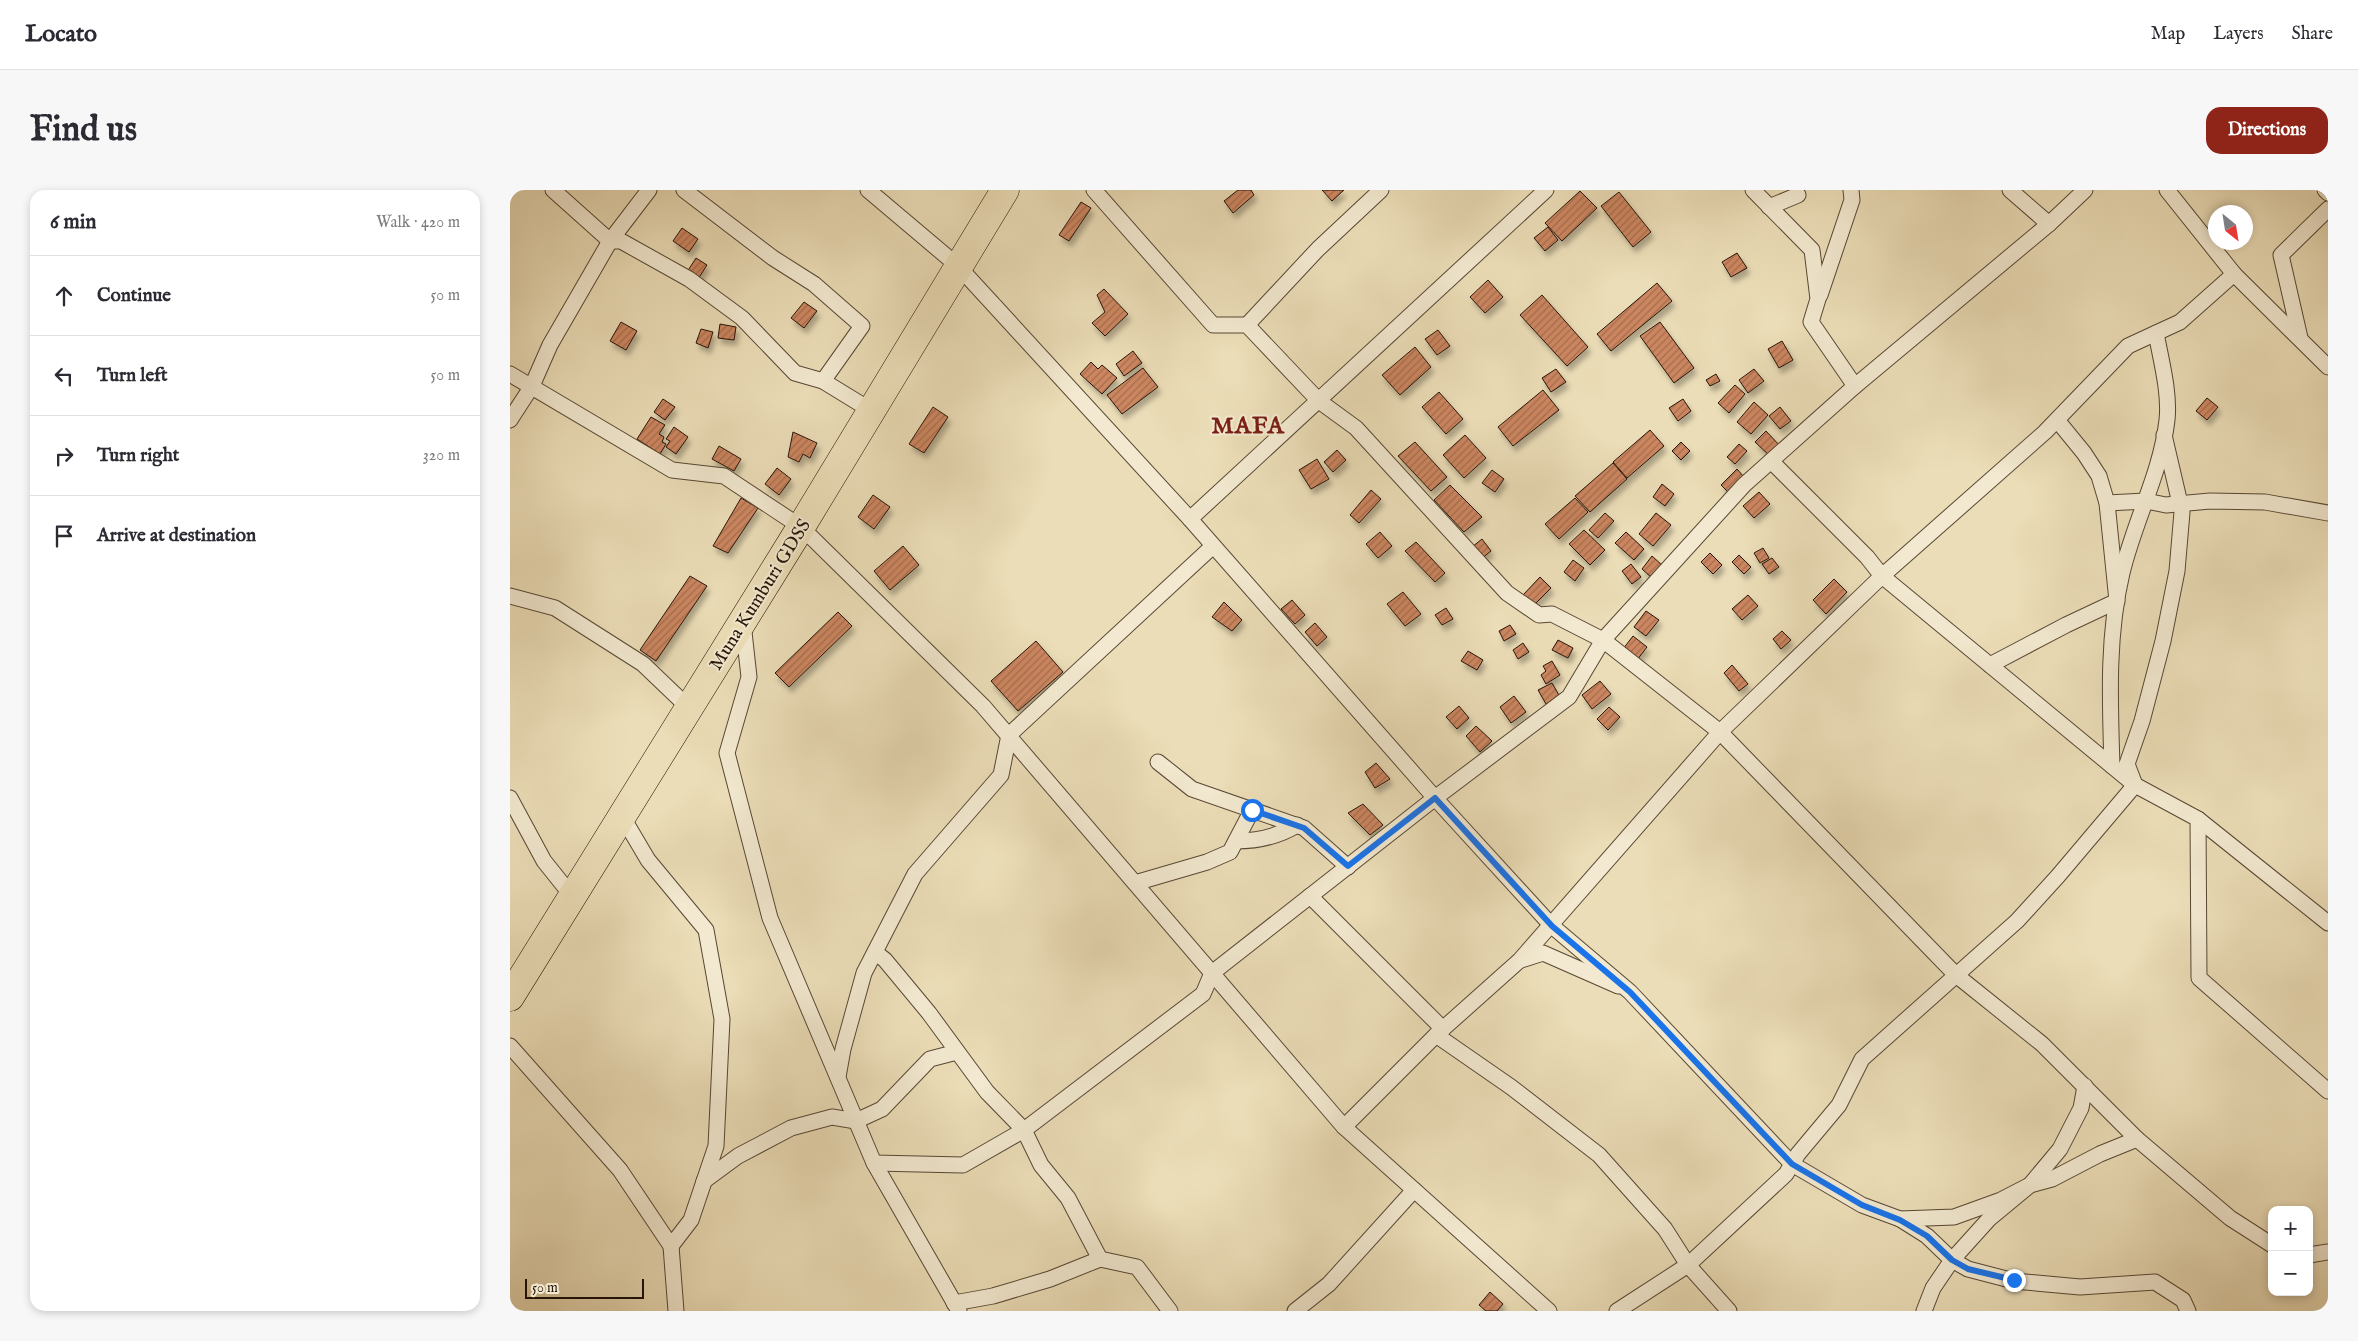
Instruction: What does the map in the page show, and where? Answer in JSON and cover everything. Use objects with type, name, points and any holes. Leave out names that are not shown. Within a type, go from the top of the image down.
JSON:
[{"type":"highway","name":"Muna Kumburi GDSS","points":[[510,997],[872,411],[1005,190]]},
{"type":"street","points":[[553,190],[610,241],[621,241],[690,279],[742,318],[795,373],[823,381],[872,411]]},
{"type":"street","points":[[510,420],[532,386],[550,345],[610,241],[649,190]]},
{"type":"street","points":[[684,190],[773,258],[814,284],[862,326],[823,381]]},
{"type":"street","points":[[868,190],[958,266],[1190,519],[1435,798],[1552,926],[1630,992],[1792,1164],[1862,1205],[1900,1220],[1927,1236],[1952,1260],[1968,1269],[2023,1282],[2080,1287],[2155,1282],[2183,1300],[2188,1311]]},
{"type":"street","points":[[1094,190],[1213,325],[1247,325],[1319,401],[1356,428],[1507,593],[1539,615],[1552,614],[1603,640],[1720,732],[1956,975],[2042,1044],[2137,1139],[2230,1218],[2268,1242]]},
{"type":"street","points":[[1247,325],[1318,249],[1381,190]]},
{"type":"street","points":[[1190,519],[1546,190]]},
{"type":"street","points":[[1752,190],[1812,250],[1818,299]]},
{"type":"street","points":[[1851,190],[1852,200],[1811,322],[1855,386]]},
{"type":"street","points":[[2010,190],[2049,224]]},
{"type":"street","points":[[874,1163],[963,1165],[1024,1130],[1202,994],[1212,973],[1435,798],[1569,697],[1603,640],[1744,485],[1855,386],[2049,224],[2085,190]]},
{"type":"street","points":[[2167,190],[2234,274],[2326,363]]},
{"type":"street","points":[[2325,190],[2328,193]]},
{"type":"street","points":[[1769,207],[1798,195]]},
{"type":"street","points":[[2300,339],[2281,255],[2328,209]]},
{"type":"street","points":[[1344,1127],[1439,1032],[1520,960],[1552,926],[1720,732],[1882,576],[2057,420],[2128,346],[2180,322],[2234,274]]},
{"type":"street","points":[[2112,766],[2112,629],[2122,572],[2146,501],[2167,419],[2165,390],[2156,334]]},
{"type":"street","points":[[510,374],[672,470],[724,476],[801,526],[983,706],[1344,1127],[1549,1311]]},
{"type":"street","points":[[2057,420],[2084,453],[2099,476],[2107,503],[2117,602]]},
{"type":"street","points":[[2135,785],[2127,764],[2142,721],[2164,641],[2177,571],[2182,512],[2164,435]]},
{"type":"street","points":[[1771,461],[1867,557],[1882,576],[2135,785],[2198,819],[2328,923]]},
{"type":"street","points":[[2107,503],[2146,501],[2166,505],[2210,501],[2265,502],[2328,513]]},
{"type":"street","points":[[838,1078],[843,1049],[864,973],[915,874],[1001,775],[1008,736],[1213,546]]},
{"type":"street","points":[[510,596],[555,608],[643,664],[689,708]]},
{"type":"street","points":[[1990,665],[2066,625],[2117,602]]},
{"type":"street","points":[[743,621],[749,677],[727,753],[770,918],[874,1163],[957,1307]]},
{"type":"street","points":[[1158,762],[1192,789],[1304,828],[1348,866]]},
{"type":"street","points":[[1617,1311],[1688,1265],[1786,1174],[1839,1105],[1862,1059],[2029,908],[2135,785]]},
{"type":"street","points":[[510,798],[544,861],[572,896]]},
{"type":"street","points":[[1135,883],[1207,862],[1230,852],[1252,810]]},
{"type":"street","points":[[622,816],[648,860],[706,930],[722,1019],[716,1146],[691,1220],[671,1246]]},
{"type":"street","points":[[2198,819],[2199,978],[2328,1091]]},
{"type":"street","points":[[1236,841],[1251,841],[1285,832],[1296,825]]},
{"type":"street","points":[[1310,896],[1439,1032],[1599,1155],[1666,1229],[1688,1265],[1729,1311]]},
{"type":"street","points":[[875,952],[885,960],[929,1012],[988,1092],[1024,1130],[1041,1165],[1068,1198],[1100,1259]]},
{"type":"street","points":[[1520,960],[1543,953],[1630,992]]},
{"type":"street","points":[[510,1046],[620,1170],[671,1246],[676,1311]]},
{"type":"street","points":[[704,1181],[738,1156],[790,1128],[832,1117],[856,1121],[882,1109],[930,1059],[957,1052]]},
{"type":"street","points":[[1924,1311],[1933,1288],[1952,1260],[1989,1220],[2030,1185],[2060,1149],[2081,1108],[2085,1086]]},
{"type":"street","points":[[1900,1220],[1954,1217],[2001,1200],[2030,1185],[2052,1179],[2100,1154],[2137,1139]]},
{"type":"street","points":[[1296,1311],[1329,1284],[1414,1190]]},
{"type":"street","points":[[2313,1255],[2328,1252]]},
{"type":"street","points":[[957,1307],[1050,1279],[1100,1259],[1137,1267],[1170,1311]]},
{"type":"street","points":[[957,1307],[980,1311]]},
{"type":"building","points":[[1238,190],[1251,190],[1254,195],[1233,213],[1224,201]]},
{"type":"building","points":[[1322,190],[1344,190],[1332,201]]},
{"type":"building","points":[[1580,191],[1597,208],[1562,241],[1545,223]]},
{"type":"building","points":[[1619,192],[1651,232],[1633,247],[1601,206]]},
{"type":"building","points":[[1081,202],[1091,208],[1069,241],[1059,235]]},
{"type":"building","points":[[1548,227],[1558,240],[1545,251],[1534,238]]},
{"type":"building","points":[[682,228],[698,239],[689,252],[673,241]]},
{"type":"building","points":[[1737,253],[1747,268],[1731,277],[1722,262]]},
{"type":"building","points":[[696,258],[707,265],[698,279],[687,272]]},
{"type":"building","points":[[1488,280],[1503,297],[1485,313],[1470,297]]},
{"type":"building","points":[[1657,283],[1672,301],[1611,351],[1597,334]]},
{"type":"building","points":[[1104,289],[1128,314],[1105,336],[1092,323],[1105,312],[1097,295]]},
{"type":"building","points":[[1542,295],[1588,347],[1567,366],[1520,315]]},
{"type":"building","points":[[804,302],[817,311],[804,328],[791,318]]},
{"type":"building","points":[[621,322],[637,331],[626,350],[610,341]]},
{"type":"building","points":[[1660,322],[1694,368],[1674,383],[1640,336]]},
{"type":"building","points":[[720,324],[736,327],[734,340],[718,338]]},
{"type":"building","points":[[701,329],[713,332],[708,348],[696,343]]},
{"type":"building","points":[[1438,330],[1450,346],[1437,355],[1425,339]]},
{"type":"building","points":[[1782,341],[1793,360],[1779,368],[1768,349]]},
{"type":"building","points":[[1415,347],[1431,367],[1400,395],[1382,375]]},
{"type":"building","points":[[1133,351],[1142,363],[1124,376],[1116,364]]},
{"type":"building","points":[[1091,362],[1098,369],[1102,365],[1117,378],[1102,394],[1080,374]]},
{"type":"building","points":[[1143,368],[1158,387],[1122,414],[1107,395]]},
{"type":"building","points":[[1556,369],[1566,382],[1551,392],[1542,378]]},
{"type":"building","points":[[1754,369],[1764,381],[1748,393],[1739,380]]},
{"type":"building","points":[[1716,374],[1720,381],[1710,386],[1706,380]]},
{"type":"building","points":[[1735,385],[1745,394],[1729,413],[1718,403]]},
{"type":"building","points":[[1543,390],[1559,410],[1513,446],[1498,427]]},
{"type":"building","points":[[1439,392],[1463,419],[1446,434],[1422,407]]},
{"type":"building","points":[[2207,398],[2218,407],[2207,420],[2196,411]]},
{"type":"building","points":[[663,399],[675,407],[665,420],[654,412]]},
{"type":"building","points":[[1683,399],[1691,411],[1678,421],[1669,408]]},
{"type":"building","points":[[1754,402],[1768,415],[1751,434],[1737,422]]},
{"type":"building","points":[[933,407],[948,417],[924,453],[909,444]]},
{"type":"building","points":[[1780,407],[1791,421],[1780,429],[1769,416]]},
{"type":"building","points":[[651,417],[665,425],[659,434],[664,437],[662,442],[666,444],[660,454],[637,439]]},
{"type":"building","points":[[674,427],[688,437],[676,454],[666,447],[670,441],[666,439]]},
{"type":"building","points":[[1650,430],[1664,446],[1627,478],[1613,462]]},
{"type":"building","points":[[1766,431],[1781,447],[1771,457],[1755,442]]},
{"type":"building","points":[[793,432],[817,443],[810,458],[803,454],[799,462],[788,457]]},
{"type":"building","points":[[1465,435],[1486,458],[1464,478],[1443,455]]},
{"type":"building","points":[[1415,442],[1447,477],[1431,491],[1398,456]]},
{"type":"building","points":[[1681,442],[1690,451],[1681,460],[1672,451]]},
{"type":"building","points":[[1739,444],[1747,451],[1735,464],[1727,457]]},
{"type":"building","points":[[719,446],[741,459],[734,471],[712,459]]},
{"type":"building","points":[[1337,450],[1346,460],[1333,472],[1324,462]]},
{"type":"building","points":[[1317,459],[1329,479],[1311,489],[1299,470]]},
{"type":"building","points":[[1613,463],[1627,479],[1590,512],[1575,496]]},
{"type":"building","points":[[777,468],[791,479],[779,495],[765,484]]},
{"type":"building","points":[[1737,469],[1744,477],[1729,493],[1721,485]]},
{"type":"building","points":[[1492,470],[1504,479],[1495,492],[1482,483]]},
{"type":"building","points":[[1662,484],[1674,494],[1665,506],[1653,497]]},
{"type":"building","points":[[1450,485],[1482,517],[1464,532],[1434,500]]},
{"type":"building","points":[[1371,490],[1381,499],[1359,523],[1350,515]]},
{"type":"building","points":[[1759,492],[1770,504],[1754,518],[1743,506]]},
{"type":"building","points":[[873,495],[890,507],[874,529],[858,517]]},
{"type":"building","points":[[741,498],[758,508],[728,553],[713,546]]},
{"type":"building","points":[[1575,498],[1588,512],[1559,539],[1545,524]]},
{"type":"building","points":[[1605,513],[1614,521],[1598,538],[1589,530]]},
{"type":"building","points":[[1656,513],[1671,525],[1653,546],[1639,534]]},
{"type":"building","points":[[1584,530],[1605,550],[1590,565],[1569,544]]},
{"type":"building","points":[[1380,532],[1392,546],[1378,558],[1366,544]]},
{"type":"building","points":[[1626,532],[1644,549],[1634,560],[1615,543]]},
{"type":"building","points":[[1482,539],[1491,551],[1481,559],[1472,547]]},
{"type":"building","points":[[1416,542],[1445,573],[1435,582],[1405,551]]},
{"type":"building","points":[[903,546],[919,565],[890,590],[874,571]]},
{"type":"building","points":[[1763,548],[1769,558],[1760,563],[1754,553]]},
{"type":"building","points":[[1710,553],[1722,565],[1713,574],[1701,562]]},
{"type":"building","points":[[1739,555],[1751,567],[1744,574],[1732,562]]},
{"type":"building","points":[[1652,556],[1663,566],[1652,578],[1642,569]]},
{"type":"building","points":[[1772,558],[1779,567],[1769,574],[1762,564]]},
{"type":"building","points":[[1573,560],[1584,568],[1575,581],[1564,572]]},
{"type":"building","points":[[1631,564],[1641,577],[1632,584],[1622,571]]},
{"type":"building","points":[[690,576],[707,586],[656,661],[640,650]]},
{"type":"building","points":[[1540,577],[1551,588],[1534,605],[1523,595]]},
{"type":"building","points":[[1834,579],[1847,592],[1826,614],[1813,600]]},
{"type":"building","points":[[1403,592],[1421,614],[1405,626],[1387,604]]},
{"type":"building","points":[[1748,595],[1758,606],[1742,620],[1732,609]]},
{"type":"building","points":[[1292,600],[1305,615],[1295,624],[1281,609]]},
{"type":"building","points":[[1224,602],[1242,620],[1232,631],[1212,617]]},
{"type":"building","points":[[1446,608],[1453,619],[1442,625],[1435,615]]},
{"type":"building","points":[[1646,611],[1659,620],[1646,636],[1634,627]]},
{"type":"building","points":[[838,612],[852,626],[789,687],[775,673]]},
{"type":"building","points":[[1315,623],[1327,637],[1317,646],[1305,632]]},
{"type":"building","points":[[1510,625],[1516,634],[1504,641],[1499,631]]},
{"type":"building","points":[[1782,631],[1791,640],[1781,649],[1773,639]]},
{"type":"building","points":[[1633,636],[1647,647],[1637,660],[1623,649]]},
{"type":"building","points":[[1558,640],[1573,648],[1568,658],[1552,650]]},
{"type":"building","points":[[1036,641],[1063,672],[1018,711],[991,681]]},
{"type":"building","points":[[1523,643],[1529,652],[1518,659],[1513,650]]},
{"type":"building","points":[[1468,651],[1483,660],[1477,670],[1461,661]]},
{"type":"building","points":[[1552,661],[1560,675],[1546,684],[1541,675],[1546,671],[1543,666]]},
{"type":"building","points":[[1732,665],[1748,684],[1739,691],[1724,673]]},
{"type":"building","points":[[1600,681],[1611,694],[1592,709],[1582,695]]},
{"type":"building","points":[[1552,683],[1560,697],[1546,704],[1538,690]]},
{"type":"building","points":[[1514,696],[1526,712],[1511,723],[1500,707]]},
{"type":"building","points":[[1459,706],[1469,718],[1457,729],[1446,717]]},
{"type":"building","points":[[1609,707],[1620,717],[1608,730],[1597,719]]},
{"type":"building","points":[[1476,726],[1492,741],[1480,752],[1466,736]]},
{"type":"building","points":[[1376,763],[1390,779],[1375,788],[1365,772]]},
{"type":"building","points":[[1363,804],[1383,825],[1370,835],[1348,813]]},
{"type":"building","points":[[1490,1292],[1503,1304],[1497,1311],[1486,1311],[1479,1305]]},
{"type":"district","name":"MAFA","points":[[1248,425]]},
{"type":"route","points":[[1252,810],[1304,828],[1348,866],[1435,798],[1552,926],[1602,966],[1630,992],[1792,1164],[1862,1205],[1900,1220],[1927,1236],[1952,1260],[1968,1269],[2014,1280]]}]
